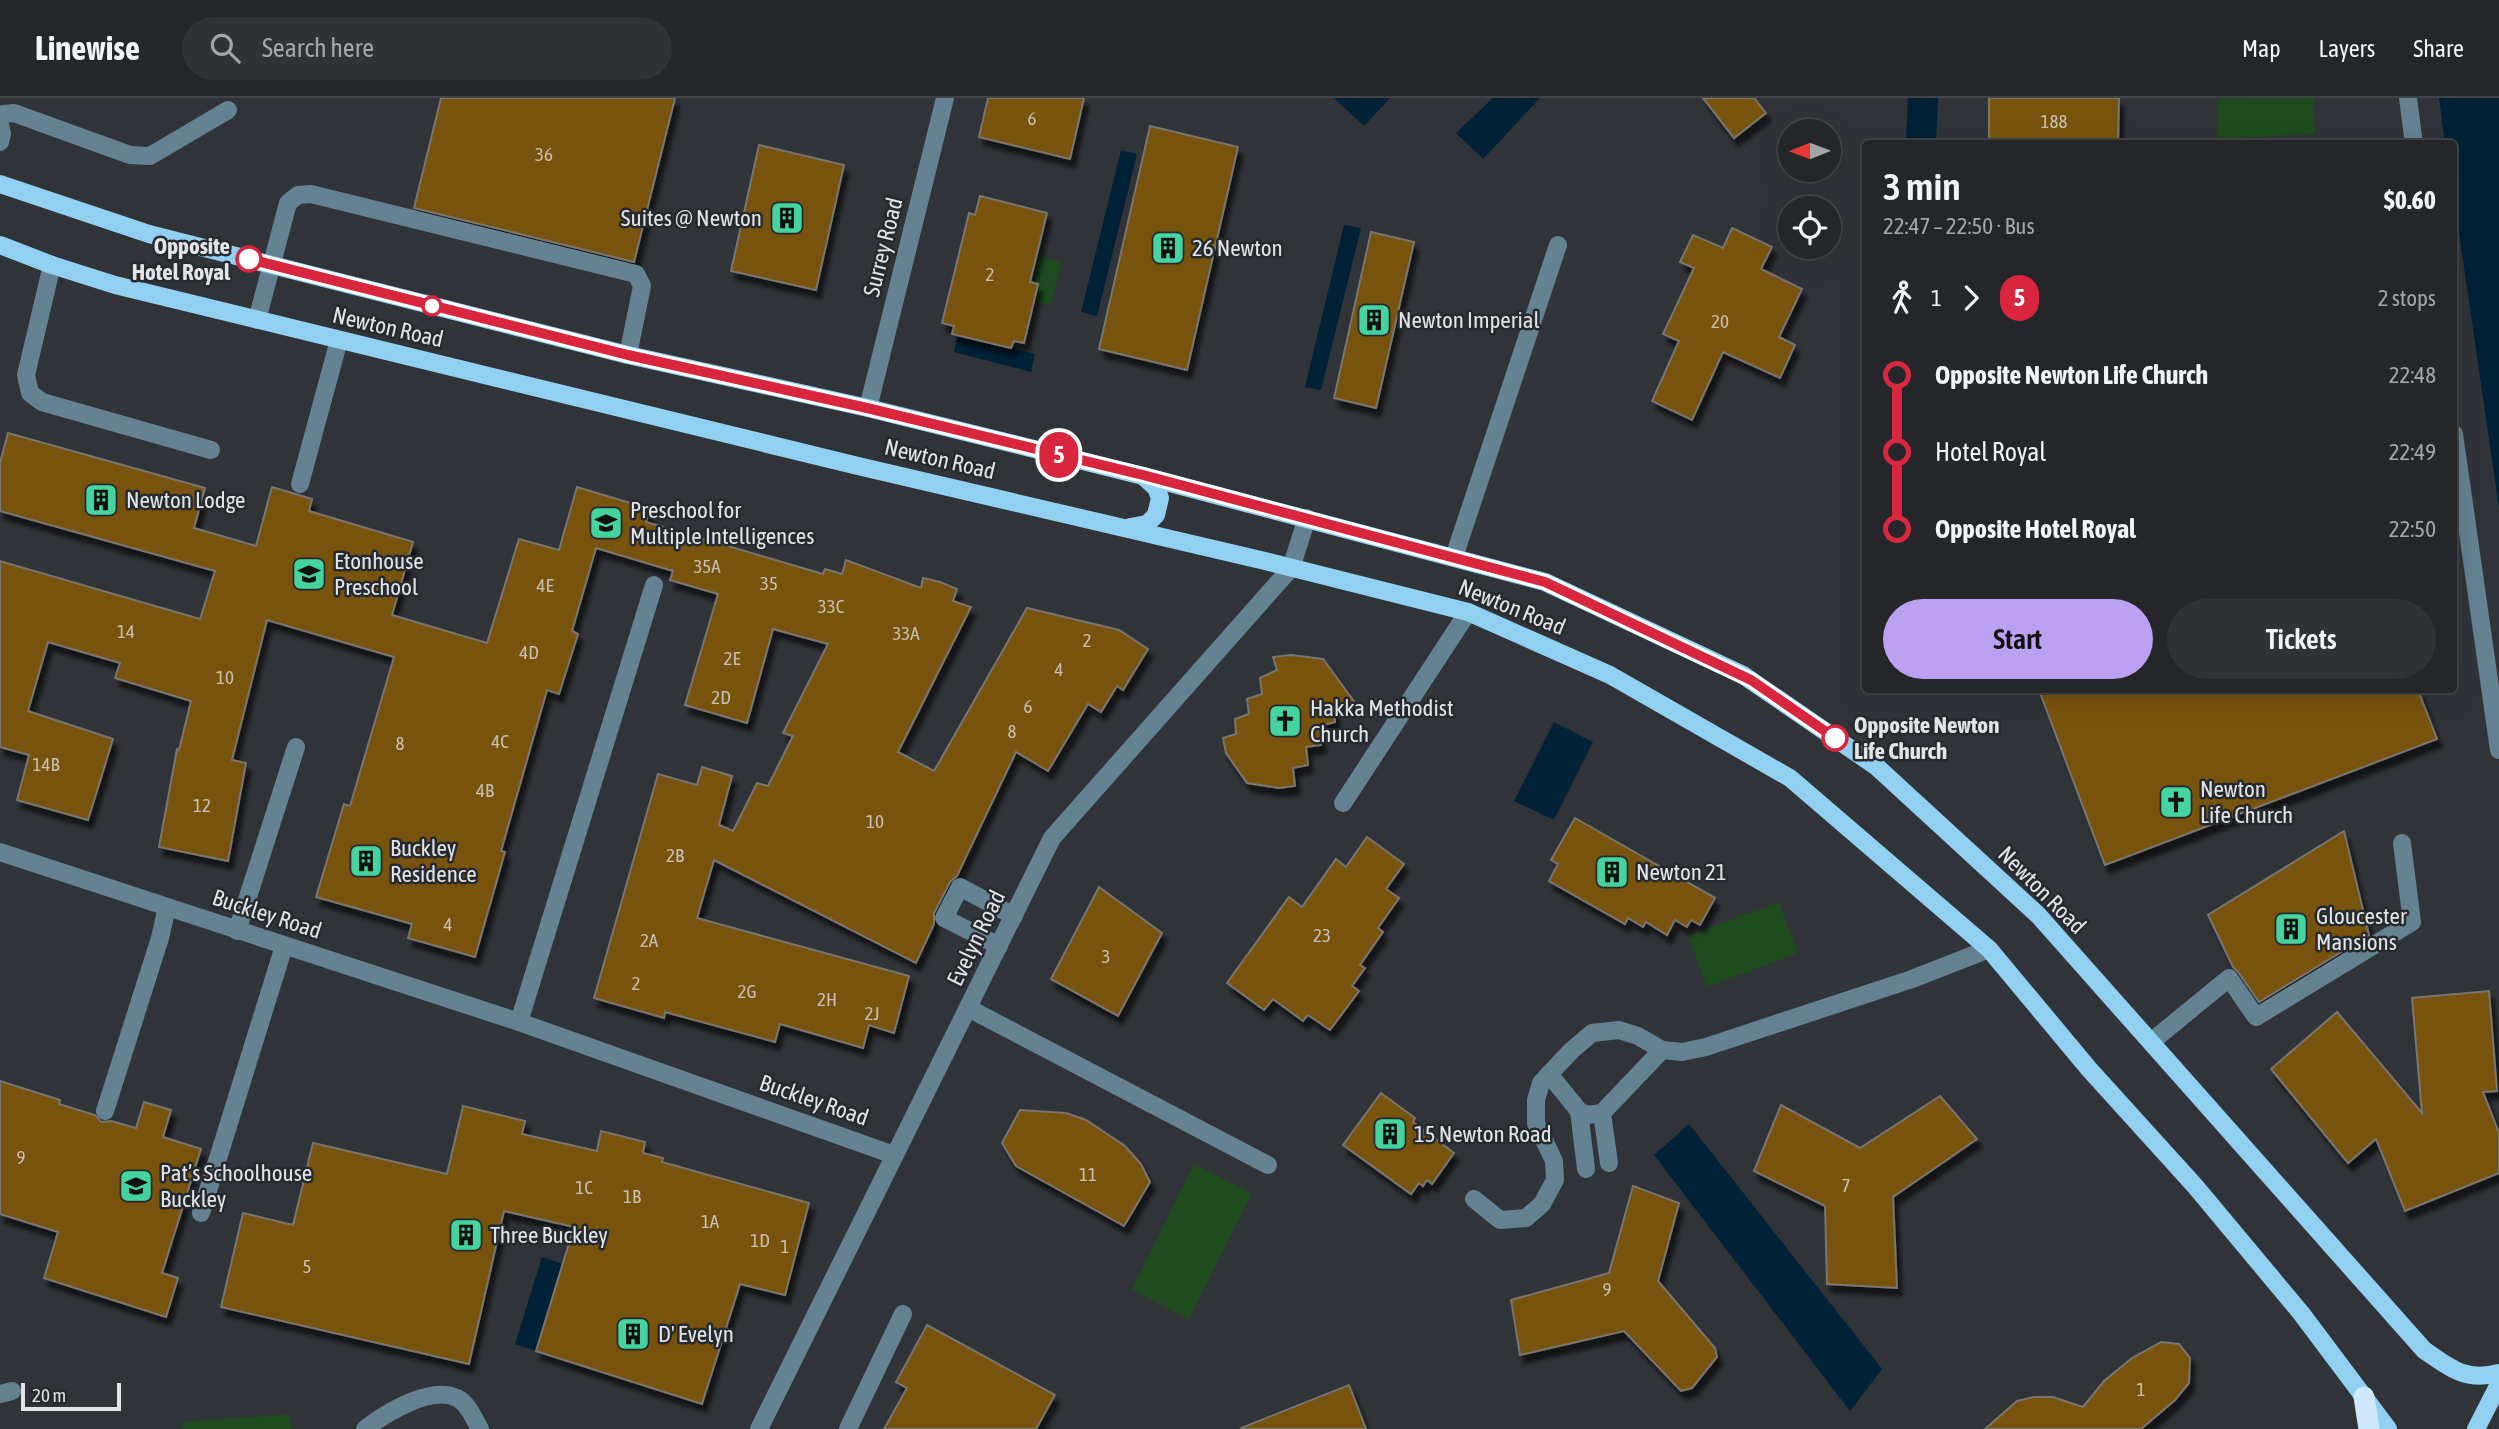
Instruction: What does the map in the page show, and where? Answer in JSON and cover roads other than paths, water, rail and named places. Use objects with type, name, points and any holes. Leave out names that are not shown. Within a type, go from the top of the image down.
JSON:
[{"type":"highway","points":[[2364,1398],[2369,1429]]},
{"type":"main road","name":"Newton Road","points":[[0,184],[149,234],[628,355],[867,408],[1143,475],[1545,582],[1743,675],[1866,759],[2038,915],[2424,1350],[2459,1374],[2486,1377],[2499,1373]]},
{"type":"main road","name":"Newton Road","points":[[0,245],[115,285],[1468,612],[1610,675],[1790,778],[1989,949],[2089,1069],[2195,1186],[2301,1313],[2388,1429]]},
{"type":"main road","points":[[1127,528],[1147,524],[1156,515],[1160,498],[1156,488],[1143,475]]},
{"type":"main road","points":[[2476,1429],[2499,1384]]},
{"type":"street","name":"Surrey Road","points":[[867,408],[945,98]]},
{"type":"street","points":[[2408,98],[2413,140]]},
{"type":"street","points":[[0,118],[4,114],[14,113],[130,155],[150,156],[228,110]]},
{"type":"street","points":[[0,125],[0,142]]},
{"type":"street","points":[[257,320],[288,202],[298,195],[311,194],[636,274],[642,286],[628,355]]},
{"type":"street","name":"Newton Road","points":[[1454,557],[1558,245]]},
{"type":"street","points":[[52,265],[26,375],[30,393],[42,402],[211,450]]},
{"type":"street","points":[[300,484],[339,340]]},
{"type":"street","points":[[2457,455],[2499,750]]},
{"type":"street","name":"Evelyn Road","points":[[759,1429],[1052,838],[1291,568],[1307,518]]},
{"type":"street","points":[[519,1022],[654,585]]},
{"type":"street","points":[[1343,803],[1468,612]]},
{"type":"street","points":[[237,931],[296,747]]},
{"type":"street","points":[[2151,1042],[2229,978],[2256,1017],[2412,922],[2402,843]]},
{"type":"street","name":"Buckley Road","points":[[0,852],[519,1022],[894,1155]]},
{"type":"street","points":[[999,946],[944,918],[960,887],[1014,916]]},
{"type":"street","points":[[105,1111],[160,938],[167,907]]},
{"type":"street","points":[[201,1213],[284,946]]},
{"type":"street","points":[[1474,1199],[1500,1220],[1526,1219],[1542,1204],[1555,1180],[1554,1161],[1536,1123],[1536,1100],[1541,1083],[1592,1033],[1619,1030],[1638,1036],[1662,1050],[1682,1052],[1706,1047],[1912,979],[1989,949]]},
{"type":"street","points":[[968,1009],[1268,1165]]},
{"type":"street","points":[[1549,1074],[1579,1111],[1587,1115],[1602,1113],[1662,1050]]},
{"type":"street","points":[[1579,1111],[1586,1169]]},
{"type":"street","points":[[1602,1113],[1609,1163]]},
{"type":"street","points":[[848,1429],[903,1314]]},
{"type":"street","points":[[365,1429],[385,1414],[442,1393],[459,1399],[480,1429]]},
{"type":"water","points":[[1334,98],[1390,98],[1364,126]]},
{"type":"water","points":[[1493,98],[1540,98],[1483,159],[1456,133]]},
{"type":"water","points":[[1908,98],[1938,98],[1936,140],[1906,138]]},
{"type":"water","points":[[2439,98],[2499,98],[2499,508],[2457,219],[2457,140],[2445,140]]},
{"type":"water","points":[[1121,150],[1137,154],[1097,316],[1081,312]]},
{"type":"water","points":[[1344,225],[1361,228],[1321,390],[1305,387]]},
{"type":"water","points":[[958,335],[1035,354],[1031,372],[954,352]]},
{"type":"water","points":[[1554,722],[1593,742],[1554,820],[1514,801]]},
{"type":"water","points":[[1689,1124],[1882,1369],[1850,1411],[1654,1155]]},
{"type":"water","points":[[542,1257],[563,1264],[536,1351],[515,1344]]},
{"type":"place","name":"Suites @ Newton","points":[[787,218]]},
{"type":"place","name":"26 Newton","points":[[1168,248]]},
{"type":"place","name":"Opposite Hotel Royal","points":[[249,259]]},
{"type":"place","name":"Newton Imperial","points":[[1374,320]]},
{"type":"place","name":"Newton Lodge","points":[[101,500]]},
{"type":"place","name":"Preschool for Multiple Intelligences","points":[[606,523]]},
{"type":"place","name":"Etonhouse Preschool","points":[[309,574]]},
{"type":"place","name":"Hakka Methodist Church","points":[[1285,721]]},
{"type":"place","name":"Opposite Newton Life Church","points":[[1835,738]]},
{"type":"place","name":"Newton Life Church","points":[[2176,802]]},
{"type":"place","name":"Buckley Residence","points":[[366,861]]},
{"type":"place","name":"Newton 21","points":[[1612,872]]},
{"type":"place","name":"Gloucester Mansions","points":[[2291,929]]},
{"type":"place","name":"15 Newton Road","points":[[1390,1134]]},
{"type":"place","name":"Pat’s Schoolhouse Buckley","points":[[136,1186]]},
{"type":"place","name":"Three Buckley","points":[[466,1235]]},
{"type":"place","name":"D' Evelyn","points":[[633,1334]]}]
